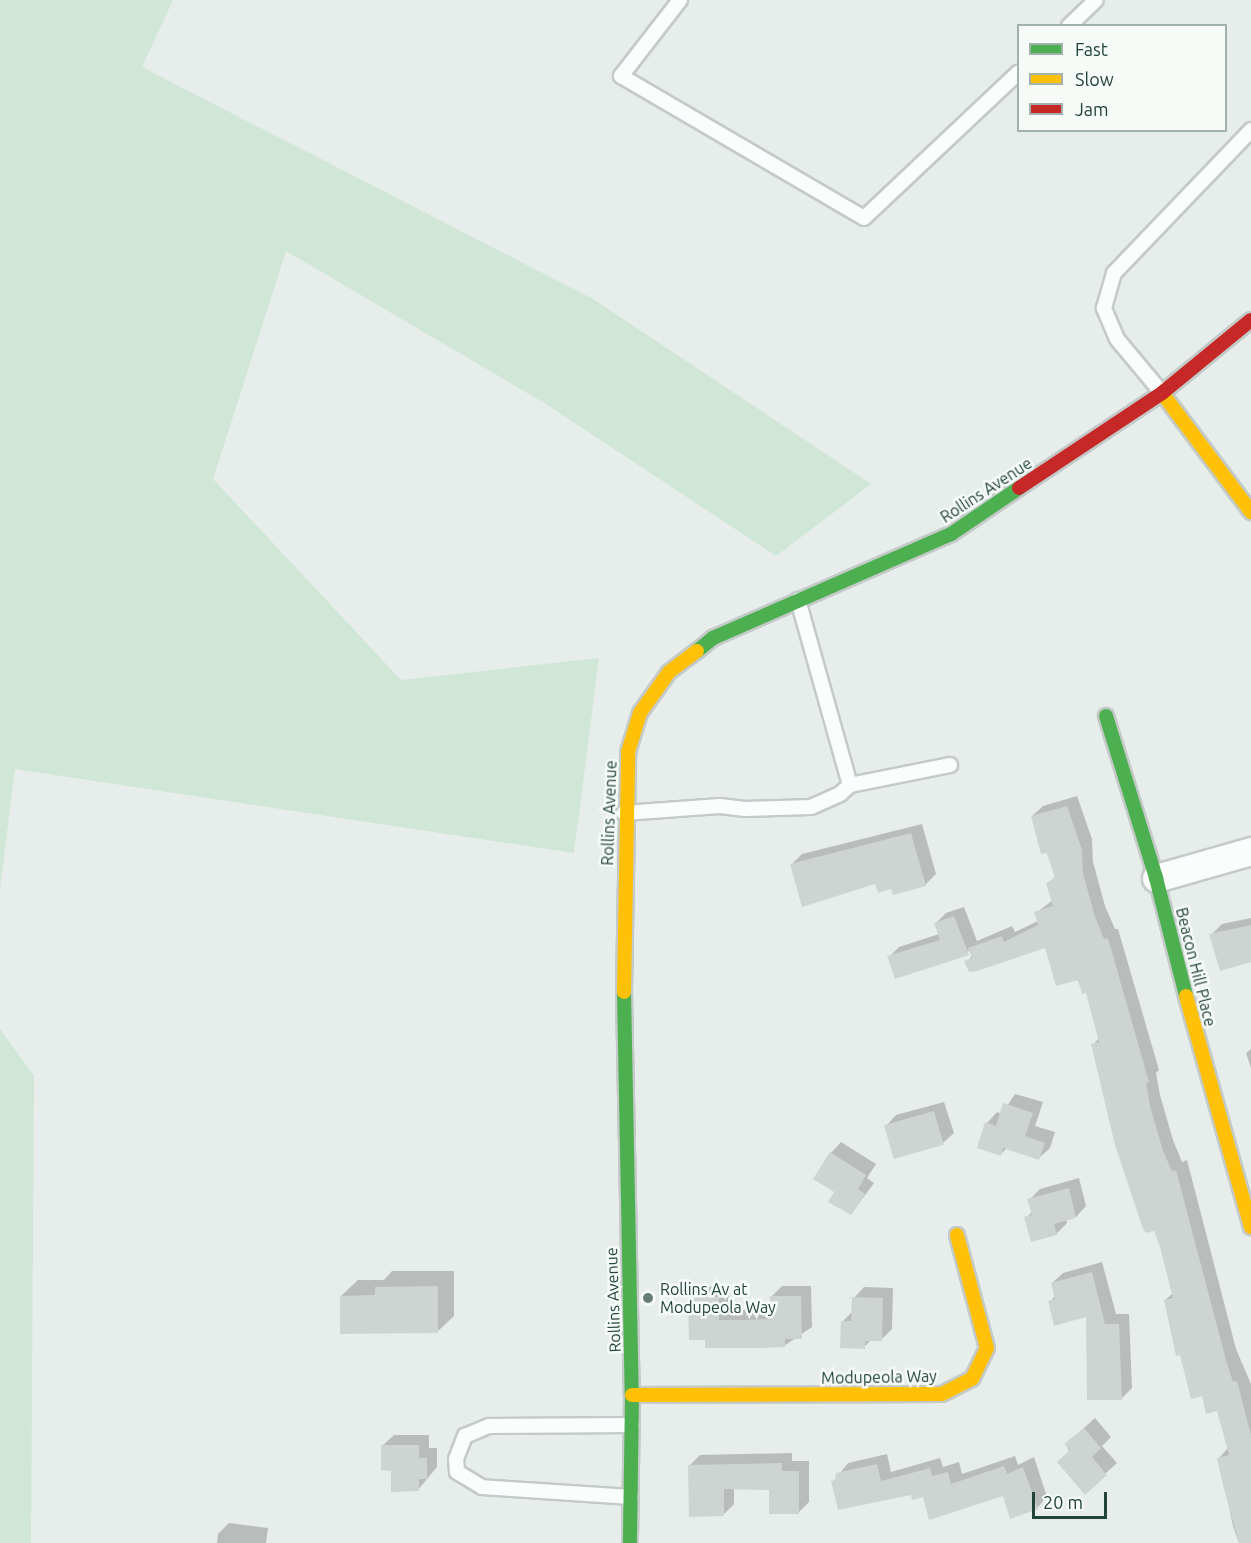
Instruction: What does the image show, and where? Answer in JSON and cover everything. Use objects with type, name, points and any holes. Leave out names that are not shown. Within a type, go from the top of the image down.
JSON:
[{"type":"street","name":"Rollins Avenue","points":[[630,1543],[632,1395],[624,1084],[625,771],[633,732],[652,691],[690,653],[713,638],[951,534],[1162,393],[1251,320]]},
{"type":"street","points":[[1162,393],[1251,512]]},
{"type":"street","name":"Beacon Hill Place","points":[[1107,717],[1240,1151],[1251,1227]]},
{"type":"street","points":[[1156,878],[1251,851]]},
{"type":"street","name":"Modupeola Way","points":[[632,1395],[942,1394],[972,1379],[987,1348],[957,1235]]},
{"type":"lane","points":[[680,0],[621,76],[864,218],[1017,74]]},
{"type":"lane","points":[[1071,24],[1096,0]]},
{"type":"lane","points":[[1162,393],[1117,339],[1104,308],[1113,273],[1251,130]]},
{"type":"lane","points":[[798,600],[850,785]]},
{"type":"lane","points":[[624,813],[720,806],[744,809],[811,807],[840,794],[850,785],[950,765]]},
{"type":"lane","points":[[631,1497],[482,1487],[457,1472],[456,1459],[465,1436],[489,1426],[632,1425]]},
{"type":"green space","points":[[0,0],[173,0],[142,67],[593,299],[871,484],[776,556],[546,404],[286,251],[213,479],[401,680],[599,658],[574,853],[15,769],[0,890]]},
{"type":"green space","points":[[0,1029],[34,1076],[31,1543],[0,1543]]},
{"type":"building","points":[[1067,806],[1082,850],[1083,873],[1095,917],[1104,939],[1108,938],[1149,1082],[1146,1083],[1150,1106],[1163,1151],[1172,1171],[1176,1170],[1226,1360],[1233,1382],[1237,1381],[1251,1435],[1251,1543],[1239,1543],[1223,1485],[1217,1458],[1229,1455],[1217,1411],[1206,1414],[1202,1396],[1191,1399],[1180,1355],[1176,1356],[1164,1300],[1173,1298],[1154,1231],[1146,1233],[1143,1229],[1115,1145],[1091,1044],[1099,1042],[1086,993],[1082,994],[1078,980],[1056,986],[1045,948],[977,971],[969,972],[964,961],[972,958],[968,948],[1002,936],[1004,942],[1038,925],[1034,912],[1053,906],[1046,883],[1055,878],[1047,853],[1041,854],[1031,816]]},
{"type":"building","points":[[911,833],[926,886],[893,895],[891,889],[878,893],[875,884],[802,907],[790,864]]},
{"type":"building","points":[[954,916],[969,955],[895,979],[887,956],[940,940],[934,923]]},
{"type":"building","points":[[1251,925],[1251,962],[1220,971],[1209,934]]},
{"type":"building","points":[[1003,1103],[1033,1113],[1025,1136],[1045,1143],[1039,1160],[1003,1148],[1001,1156],[977,1148],[985,1122],[996,1126]]},
{"type":"building","points":[[934,1111],[944,1145],[894,1159],[884,1125]]},
{"type":"building","points":[[830,1152],[866,1175],[858,1189],[865,1194],[851,1215],[828,1202],[834,1192],[813,1179]]},
{"type":"building","points":[[1069,1188],[1076,1218],[1054,1224],[1057,1235],[1031,1242],[1024,1217],[1032,1215],[1027,1199]]},
{"type":"building","points":[[1092,1272],[1105,1324],[1119,1324],[1122,1400],[1087,1400],[1086,1317],[1054,1326],[1048,1301],[1055,1299],[1051,1283]]},
{"type":"building","points":[[438,1286],[438,1333],[340,1334],[340,1296],[375,1295],[375,1287]]},
{"type":"building","points":[[770,1296],[801,1296],[802,1339],[785,1339],[785,1347],[760,1348],[705,1348],[705,1340],[689,1340],[688,1297],[719,1297],[719,1320],[749,1320],[770,1319]]},
{"type":"building","points":[[852,1297],[883,1298],[882,1341],[865,1341],[865,1349],[840,1348],[841,1321],[851,1321]]},
{"type":"building","points":[[1084,1428],[1101,1448],[1092,1457],[1107,1475],[1085,1495],[1057,1462],[1070,1450],[1064,1444]]},
{"type":"building","points":[[381,1445],[419,1445],[419,1458],[427,1458],[427,1479],[419,1479],[419,1491],[391,1492],[391,1471],[381,1470]]},
{"type":"building","points":[[782,1463],[782,1471],[799,1471],[799,1514],[769,1514],[769,1490],[724,1489],[724,1516],[689,1517],[688,1465]]},
{"type":"building","points":[[877,1464],[881,1481],[930,1468],[932,1476],[948,1472],[951,1484],[1004,1466],[1007,1474],[1023,1467],[1038,1509],[1010,1519],[1003,1496],[929,1520],[923,1497],[912,1500],[911,1495],[838,1510],[831,1481],[835,1481],[836,1473]]},
{"type":"traffic: fast","points":[[697,651],[713,638],[951,534],[1019,488]]},
{"type":"traffic: fast","points":[[1106,716],[1156,878],[1186,996]]},
{"type":"traffic: fast","points":[[624,992],[632,1395],[630,1543]]},
{"type":"traffic: slow","points":[[1162,393],[1251,512]]},
{"type":"traffic: slow","points":[[624,992],[628,752],[640,713],[669,672],[697,651]]},
{"type":"traffic: slow","points":[[1186,996],[1251,1227]]},
{"type":"traffic: slow","points":[[632,1395],[942,1394],[972,1379],[987,1348],[957,1235]]},
{"type":"traffic: jam","points":[[1019,488],[1162,393],[1251,320]]},
{"type":"place","name":"Rollins Av at Modupeola Way","points":[[648,1298]]}]
